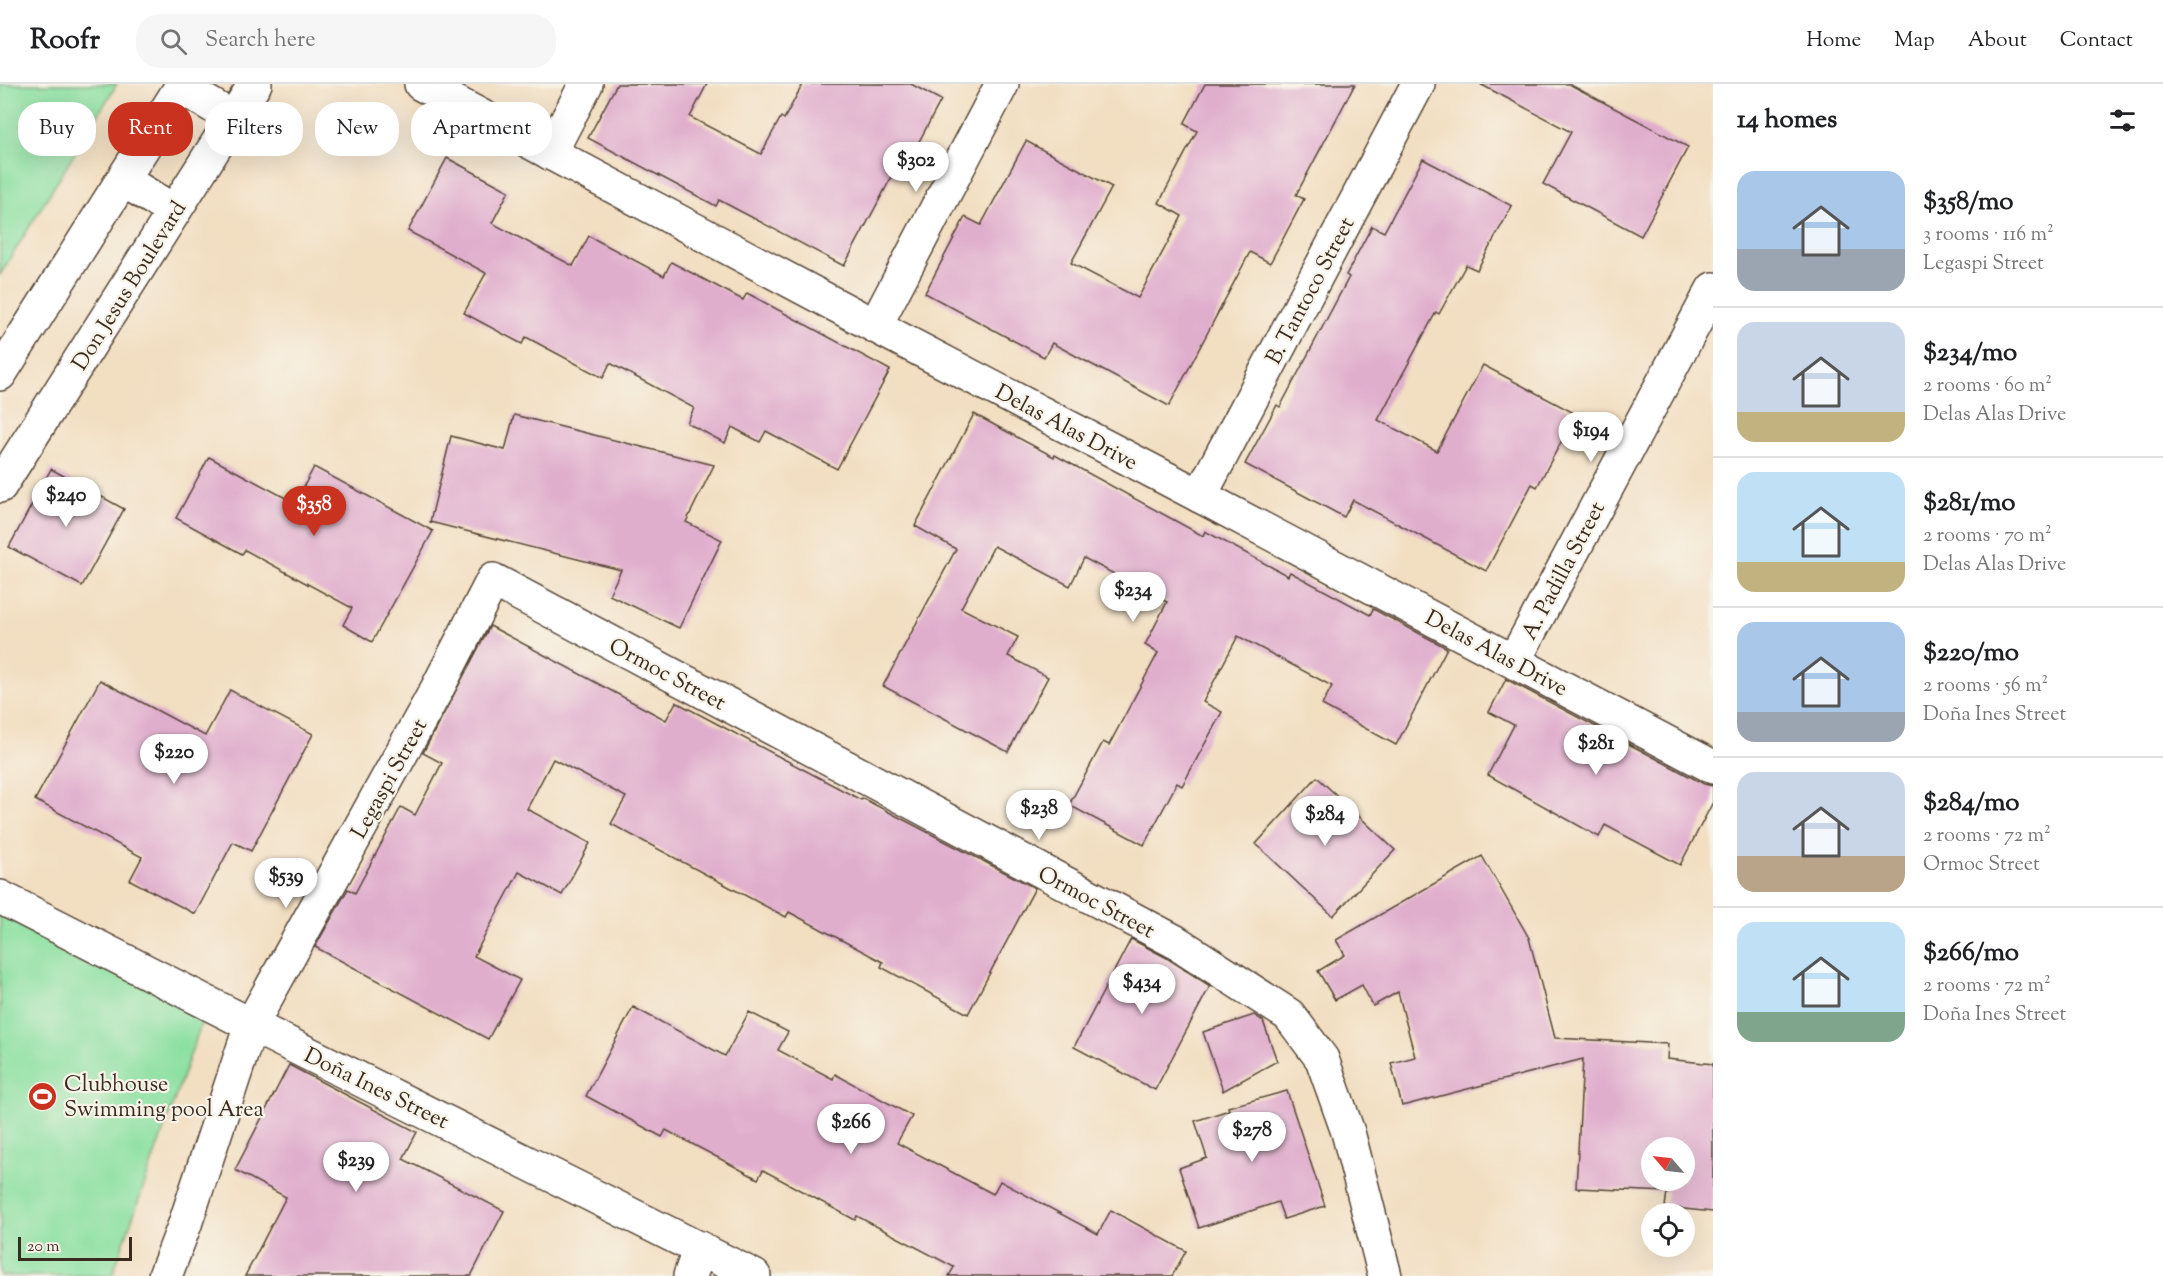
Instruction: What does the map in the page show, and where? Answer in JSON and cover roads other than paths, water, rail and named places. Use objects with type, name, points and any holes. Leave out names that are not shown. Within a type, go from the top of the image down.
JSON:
[{"type":"street","name":"Don Jesus Boulevard","points":[[243,102],[255,84]]},
{"type":"street","name":"Delas Alas Drive","points":[[421,84],[455,102]]},
{"type":"street","points":[[552,149],[586,84]]},
{"type":"street","points":[[875,326],[1002,84]]},
{"type":"street","name":"B. Tantoco Street","points":[[1200,496],[1418,84]]},
{"type":"street","points":[[0,374],[182,86],[208,102]]},
{"type":"street","name":"Delas Alas Drive","points":[[552,154],[1713,767]]},
{"type":"street","name":"Don Jesus Boulevard","points":[[0,486],[209,156]]},
{"type":"street","points":[[123,180],[174,211]]},
{"type":"street","name":"A. Padilla Street","points":[[1514,661],[1713,289]]},
{"type":"street","name":"Legaspi Street","points":[[165,1276],[185,1224],[251,1025],[431,700],[493,580]]},
{"type":"street","name":"Ormoc Street","points":[[493,580],[1176,942],[1289,1015],[1322,1059],[1348,1132],[1385,1276]]},
{"type":"street","name":"Doña Ines Street","points":[[0,897],[251,1025],[695,1262],[754,1276]]},
{"type":"place","name":"Clubhouse Swimming pool Area","points":[[43,1096]]}]
